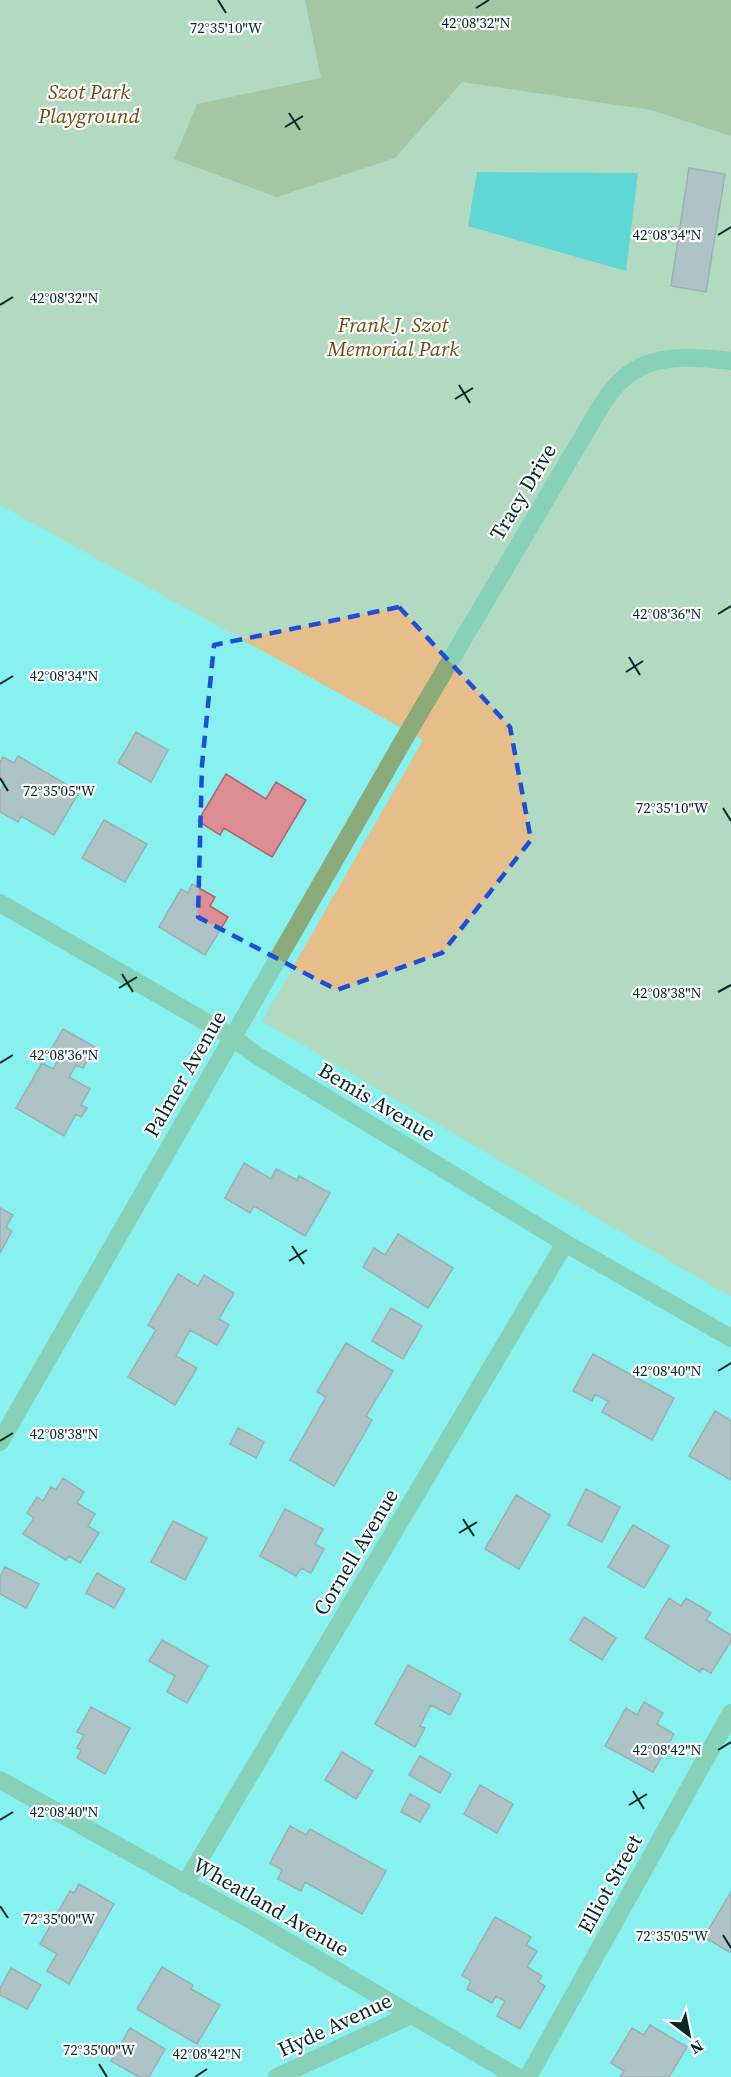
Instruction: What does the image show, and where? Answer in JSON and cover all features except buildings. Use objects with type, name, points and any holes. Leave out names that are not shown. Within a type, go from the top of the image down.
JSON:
[{"type":"street","name":"Tracy Drive","points":[[410,729],[601,406],[616,385],[627,375],[660,360],[685,358],[731,361]]},
{"type":"street","name":"Palmer Avenue","points":[[0,1442],[410,729]]},
{"type":"street","name":"Bemis Avenue","points":[[0,903],[232,1038],[256,1055],[565,1243],[731,1338]]},
{"type":"street","name":"Cornell Avenue","points":[[186,1884],[565,1243]]},
{"type":"street","name":"Elliot Street","points":[[528,2077],[731,1713]]},
{"type":"street","name":"Wheatland Avenue","points":[[0,1780],[186,1884],[517,2077]]},
{"type":"street","name":"Hyde Avenue","points":[[277,2077],[411,2014]]},
{"type":"highlighted area","points":[[399,607],[510,727],[531,840],[442,953],[337,990],[198,917],[202,765],[214,645]]},
{"type":"green space","name":"Frank J. Szot Memorial Park","points":[[0,0],[731,0],[731,1297],[262,1021],[423,740],[0,505]]},
{"type":"shaded area","points":[[305,0],[731,0],[731,136],[651,110],[462,82],[395,158],[277,197],[174,159],[197,104],[321,78]]},
{"type":"water","points":[[477,172],[638,173],[626,271],[468,226]]},
{"type":"park label","name":"Szot Park Playground","points":[[89,104]]}]
